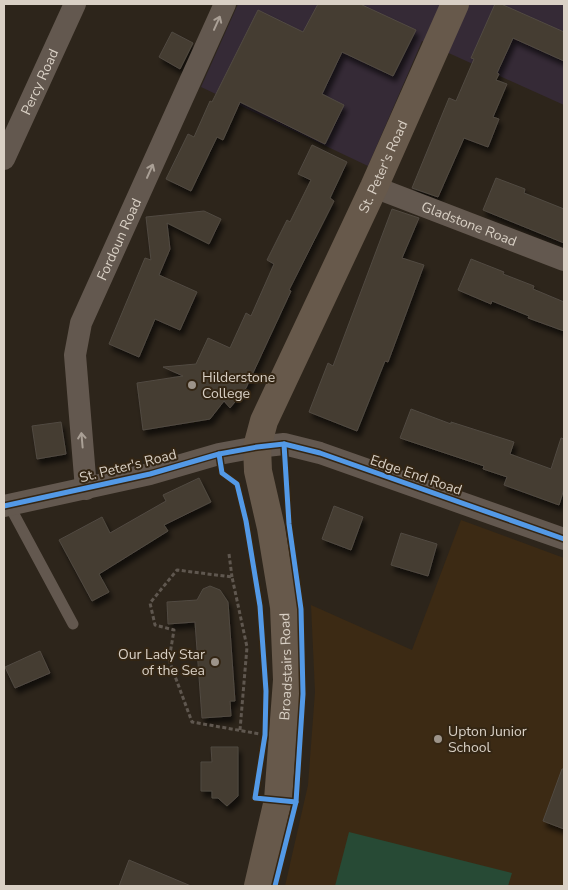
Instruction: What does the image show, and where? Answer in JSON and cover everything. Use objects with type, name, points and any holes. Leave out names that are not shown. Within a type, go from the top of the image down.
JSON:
[{"type":"main road","name":"St. Peter's Road","points":[[258,447],[264,421],[374,187],[455,4]]},
{"type":"main road","name":"Broadstairs Road","points":[[258,447],[258,471],[271,528],[284,607],[288,680],[278,800],[258,886]]},
{"type":"street","name":"Percy Road","points":[[4,158],[74,4]]},
{"type":"street","name":"Fordoun Road","points":[[86,489],[75,355],[81,323],[225,4]]},
{"type":"street","name":"Gladstone Road","points":[[374,187],[564,260]]},
{"type":"street","name":"Edge End Road","points":[[258,447],[284,444],[320,453],[564,539]]},
{"type":"street","name":"St. Peter's Road","points":[[6,505],[86,489],[150,474],[220,454],[258,447]]},
{"type":"lane","points":[[6,505],[73,624]]},
{"type":"path","points":[[229,554],[247,647],[240,730]]},
{"type":"path","points":[[232,577],[177,570],[150,603],[155,624],[174,630],[169,660],[192,722],[265,735],[265,726]]},
{"type":"shaded area","points":[[238,4],[564,4],[564,105],[422,41],[368,166],[201,87]]},
{"type":"shaded area","name":"Upton Junior School","points":[[461,520],[564,558],[564,886],[285,886],[308,785],[315,692],[311,605],[412,650]]},
{"type":"green space","points":[[349,832],[512,873],[508,886],[335,886]]},
{"type":"building","points":[[318,4],[360,4],[416,30],[393,76],[342,52],[322,94],[344,105],[325,144],[240,102],[223,140],[217,137],[191,191],[166,179],[188,134],[194,137],[210,101],[212,102],[258,10],[303,32]]},
{"type":"building","points":[[495,4],[501,4],[564,32],[564,61],[513,38],[497,73],[499,74],[496,80],[507,84],[493,117],[499,119],[488,147],[464,138],[438,197],[412,188],[449,98],[456,101],[474,59],[471,58]]},
{"type":"building","points":[[172,32],[193,43],[180,69],[159,57]]},
{"type":"building","points":[[312,145],[347,162],[330,198],[334,201],[289,290],[291,291],[246,388],[230,408],[224,401],[210,419],[143,430],[137,383],[183,376],[163,367],[196,364],[208,338],[230,348],[246,313],[251,316],[274,264],[267,260],[287,220],[290,222],[311,180],[298,174]]},
{"type":"building","points":[[496,178],[525,189],[524,193],[564,209],[564,243],[483,210]]},
{"type":"building","points":[[392,209],[419,218],[402,258],[424,265],[388,362],[385,361],[357,431],[309,412],[328,363],[333,366]]},
{"type":"building","points":[[204,211],[221,219],[209,244],[167,223],[170,249],[159,275],[197,292],[180,330],[155,319],[139,357],[109,344],[145,258],[151,260],[146,217]]},
{"type":"building","points":[[471,259],[504,272],[503,274],[534,286],[533,289],[564,302],[564,331],[528,318],[529,316],[492,301],[491,304],[458,290]]},
{"type":"building","points":[[411,409],[451,424],[451,422],[514,442],[510,454],[551,469],[561,438],[564,439],[564,489],[559,505],[504,485],[507,477],[483,469],[484,466],[400,438]]},
{"type":"building","points":[[61,422],[66,454],[37,459],[32,426]]},
{"type":"building","points":[[199,478],[211,502],[164,525],[168,531],[99,574],[109,592],[92,601],[59,540],[102,517],[110,533],[166,501],[163,495]]},
{"type":"building","points":[[334,506],[363,517],[351,550],[322,539]]},
{"type":"building","points":[[401,533],[437,544],[428,576],[391,565]]},
{"type":"building","name":"Our Lady Star of the Sea","points":[[210,586],[220,590],[228,602],[235,701],[230,701],[231,716],[202,718],[195,622],[168,624],[167,602],[197,600],[203,589]]},
{"type":"building","points":[[40,651],[50,673],[15,688],[5,667]]},
{"type":"building","points":[[211,747],[238,747],[238,796],[227,806],[218,798],[212,798],[212,791],[201,791],[201,762],[212,762]]},
{"type":"building","points":[[562,769],[564,769],[564,829],[543,821]]},
{"type":"building","points":[[129,860],[191,886],[119,886]]},
{"type":"cycle path","points":[[4,506],[150,474],[219,454],[284,444],[320,453],[564,539]]},
{"type":"cycle path","points":[[275,886],[296,802],[303,694],[301,609],[289,524],[284,444]]},
{"type":"cycle path","points":[[219,454],[222,473],[237,484],[246,521],[260,606],[266,691],[265,735],[255,798],[296,802]]},
{"type":"place","name":"Hilderstone College","points":[[192,385]]},
{"type":"place","name":"Our Lady Star of the Sea","points":[[215,662]]},
{"type":"place","name":"Upton Junior School","points":[[438,739]]}]
